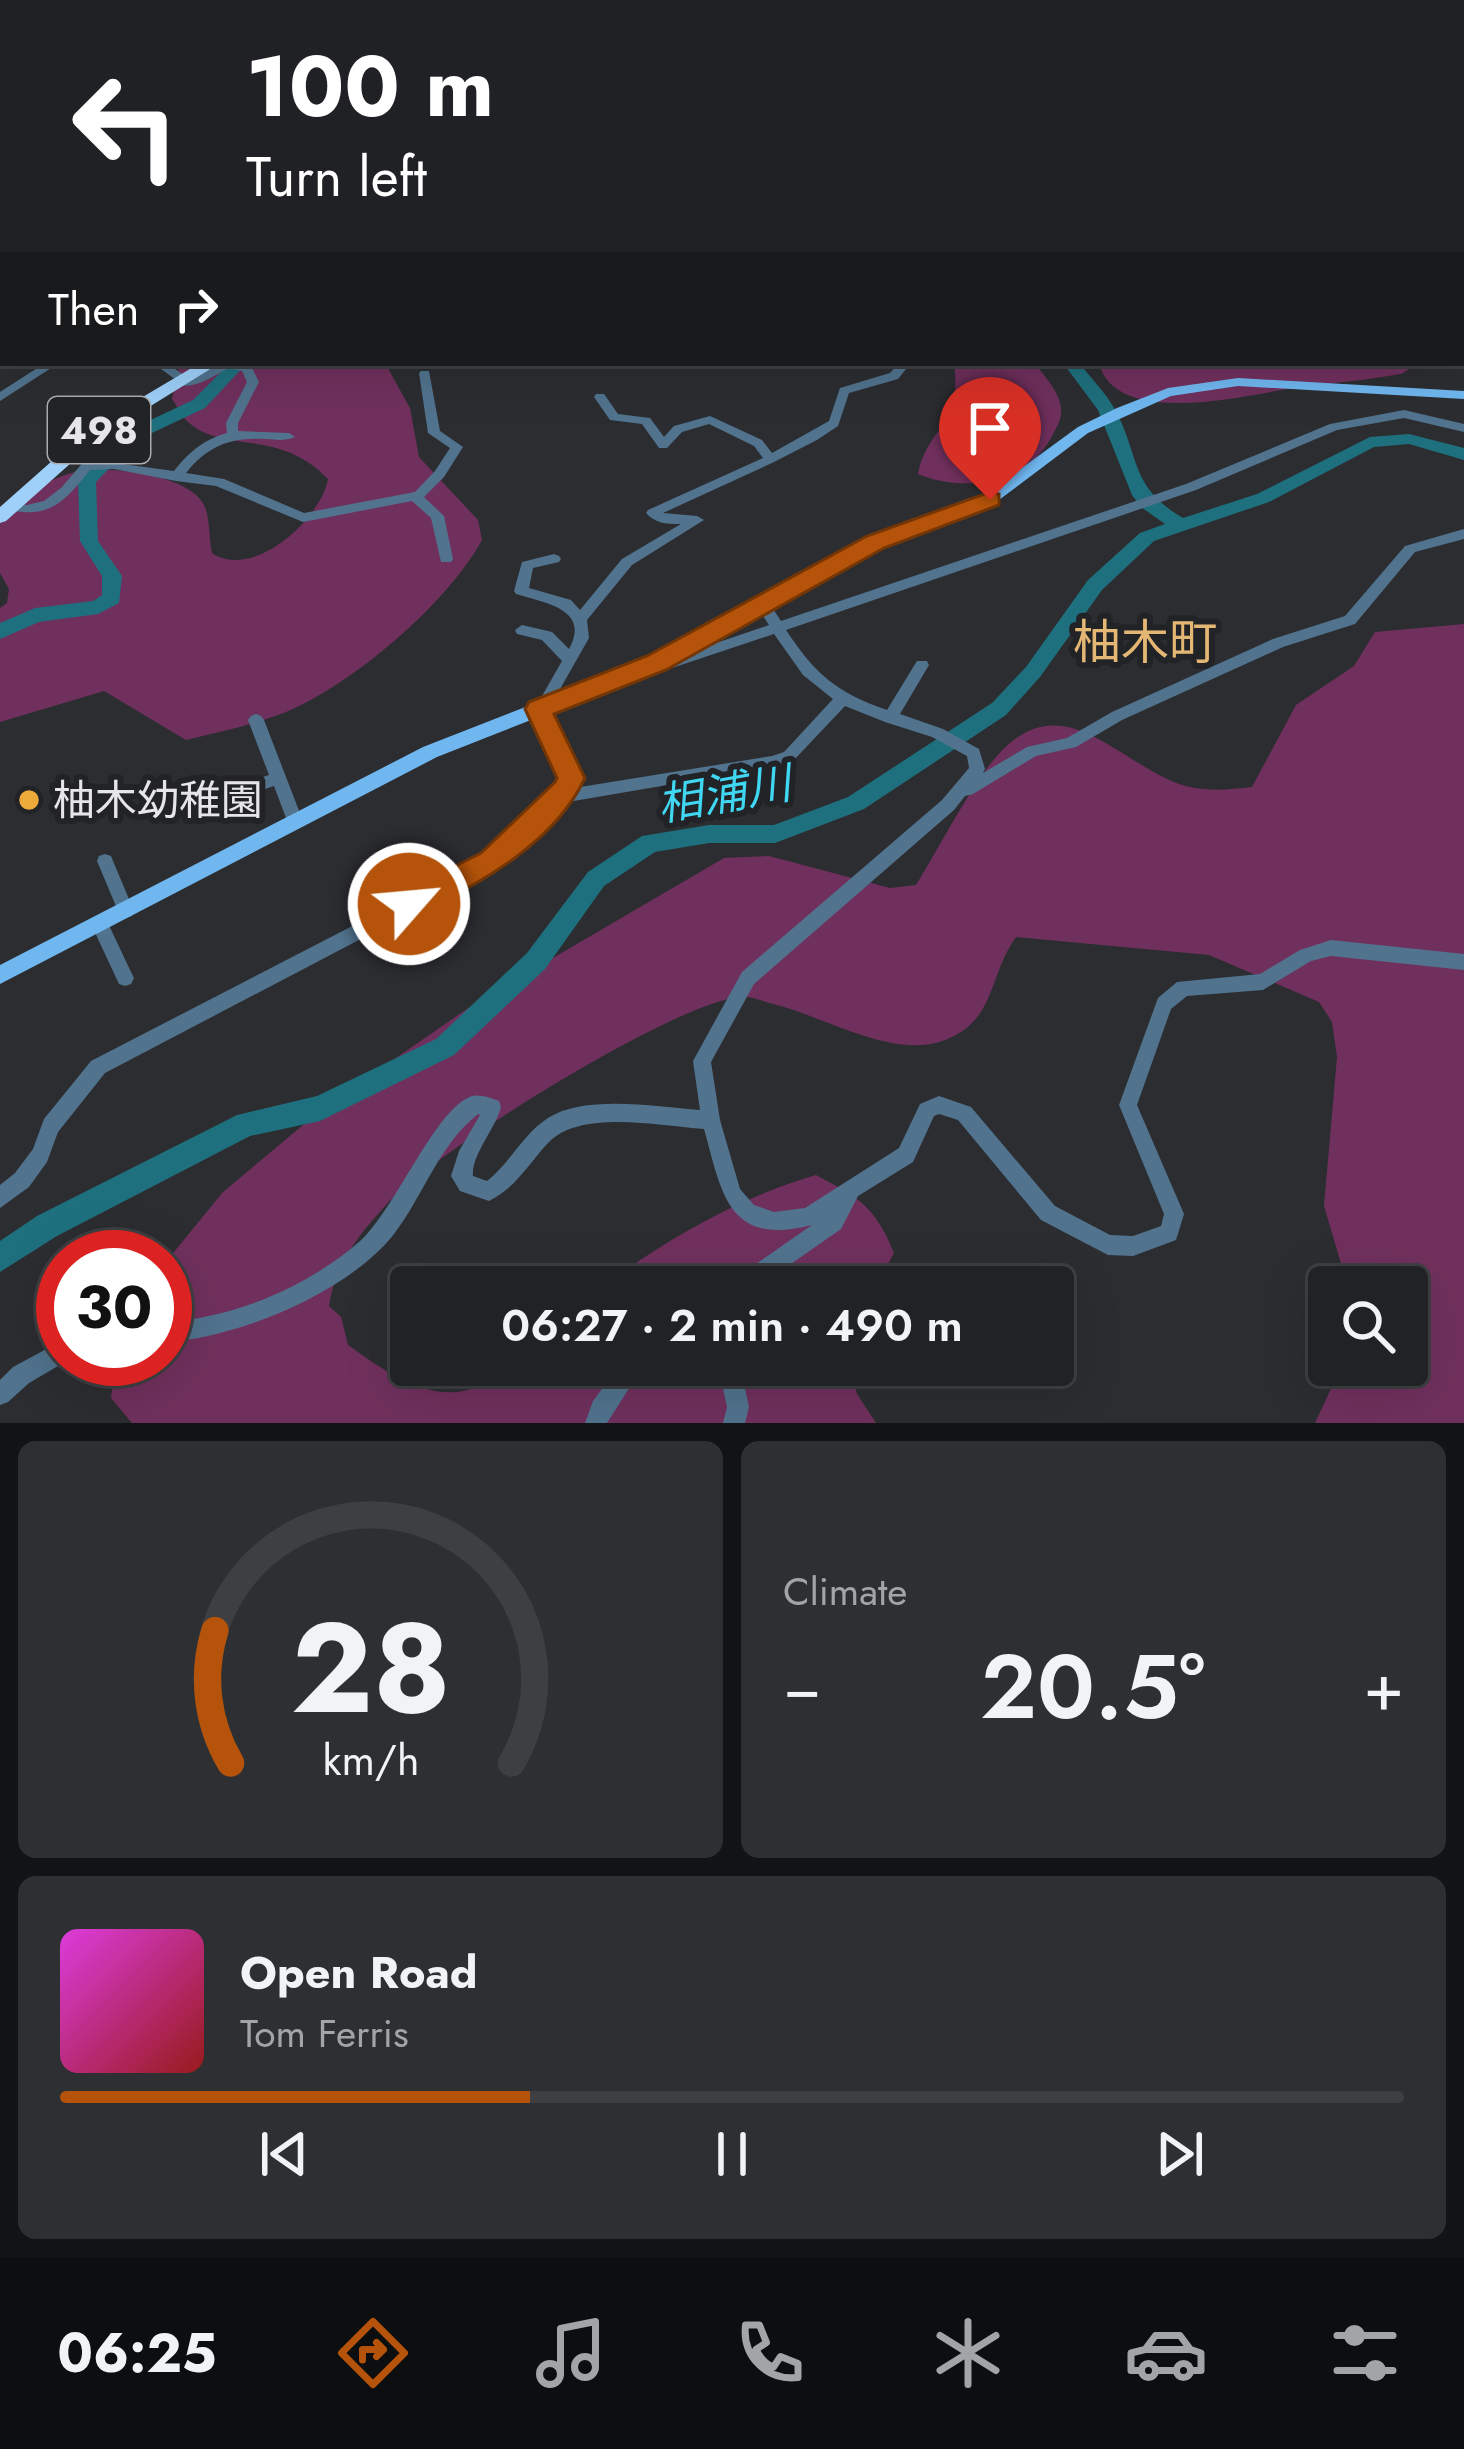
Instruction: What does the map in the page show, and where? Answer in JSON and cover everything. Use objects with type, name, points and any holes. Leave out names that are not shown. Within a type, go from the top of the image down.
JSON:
[{"type":"highway","name":"498","points":[[7,512],[93,434],[207,366]]},
{"type":"main road","points":[[0,975],[430,752],[657,663],[875,542],[990,500],[1083,430],[1168,392],[1238,382],[1464,395]]},
{"type":"street","points":[[0,398],[48,366]]},
{"type":"street","points":[[163,366],[182,381],[194,382],[223,366]]},
{"type":"street","points":[[176,477],[189,458],[232,432],[253,382],[247,368],[237,366]]},
{"type":"street","points":[[580,619],[627,562],[697,520],[663,519],[652,513],[770,459],[835,423],[844,391],[894,376],[905,366]]},
{"type":"street","points":[[7,512],[55,503],[88,465],[113,465],[232,486],[303,518],[415,496],[440,474],[457,447],[434,433],[425,373]]},
{"type":"street","points":[[600,398],[614,417],[646,421],[663,445],[678,429],[710,420],[758,443],[770,459]]},
{"type":"street","points":[[657,663],[672,663],[780,629],[1191,487],[1334,427],[1404,414],[1464,428]]},
{"type":"street","points":[[232,432],[289,437]]},
{"type":"street","points":[[415,496],[437,516],[446,559]]},
{"type":"street","points":[[1464,534],[1410,548],[1350,620],[1278,643],[1117,716],[1071,743],[1032,752],[959,794],[748,978],[702,1061],[711,1120],[732,1194],[747,1212],[774,1222],[808,1217],[906,1155],[927,1110],[939,1105],[964,1113],[1048,1213],[1108,1245],[1154,1241],[1169,1233],[1174,1214],[1128,1105],[1164,1004],[1183,988],[1264,982],[1306,956],[1330,948],[1464,962]]},
{"type":"street","points":[[0,1198],[22,1180],[40,1155],[51,1126],[98,1067],[492,862],[559,797],[571,778],[541,708],[582,638],[580,619],[566,604],[521,591],[527,566],[554,559]]},
{"type":"street","points":[[762,604],[823,686],[890,718],[945,732],[974,753],[977,769],[959,794]]},
{"type":"street","points":[[515,636],[544,634],[570,660]]},
{"type":"street","points":[[890,718],[922,665]]},
{"type":"street","points":[[559,797],[774,762],[788,756],[843,698]]},
{"type":"street","points":[[256,720],[296,821]]},
{"type":"street","points":[[190,808],[279,778]]},
{"type":"street","points":[[104,861],[126,911]]},
{"type":"street","points":[[100,924],[125,978]]},
{"type":"street","points":[[192,1327],[284,1299],[346,1267],[382,1234],[449,1125],[475,1104],[492,1107],[490,1119],[462,1162],[461,1176],[467,1184],[489,1191],[502,1184],[555,1124],[577,1115],[711,1120]]},
{"type":"street","points":[[770,1266],[834,1222],[850,1192]]},
{"type":"street","points":[[0,1394],[36,1367]]},
{"type":"street","points":[[596,1423],[617,1386]]},
{"type":"street","points":[[734,1386],[738,1407],[734,1423]]},
{"type":"shaded area","points":[[179,366],[387,366],[410,408],[419,457],[478,520],[482,540],[446,590],[396,640],[340,682],[286,712],[186,740],[104,691],[0,722],[0,608],[7,603],[9,589],[0,573],[0,511],[45,483],[75,472],[147,475],[197,496],[207,512],[212,553],[228,560],[246,559],[283,542],[323,495],[328,479],[309,463],[272,447],[204,432],[189,423],[172,399]]},
{"type":"shaded area","points":[[954,366],[1037,366],[1061,408],[1051,438],[1026,466],[992,480],[955,483],[918,474],[949,414]]},
{"type":"shaded area","points":[[1101,366],[1415,366],[1401,374],[1188,403],[1131,396],[1110,384]]},
{"type":"shaded area","points":[[1464,624],[1464,1423],[1315,1423],[1332,1386],[1428,1386],[1428,1266],[1342,1266],[1324,1206],[1337,1057],[1332,1022],[1319,1002],[1209,955],[1016,937],[981,1011],[958,1034],[939,1042],[920,1045],[878,1040],[792,1010],[737,997],[704,1007],[608,1053],[500,1118],[412,1181],[357,1240],[332,1291],[329,1306],[341,1317],[348,1345],[390,1373],[390,1386],[448,1392],[478,1386],[855,1386],[876,1423],[132,1423],[111,1398],[113,1386],[192,1386],[192,1230],[223,1192],[321,1110],[474,1004],[724,858],[769,856],[890,888],[916,885],[988,767],[1013,741],[1037,728],[1061,726],[1084,732],[1188,787],[1252,787],[1296,705],[1354,666],[1375,632]]},
{"type":"shaded area","points":[[816,1175],[864,1205],[894,1253],[887,1266],[632,1266],[759,1195]]},
{"type":"waterway","points":[[0,632],[35,615],[98,607],[112,598],[112,576],[89,541],[87,481],[131,436],[199,404],[236,366]]},
{"type":"waterway","points":[[1073,366],[1107,410],[1138,491],[1178,524]]},
{"type":"waterway","name":"相浦川","points":[[0,1258],[47,1226],[246,1124],[320,1108],[445,1047],[536,961],[596,879],[650,843],[709,834],[775,834],[856,803],[999,709],[1033,672],[1095,585],[1147,537],[1263,498],[1370,442],[1409,439],[1464,454]]},
{"type":"place","name":"柚木幼稚園","points":[[29,800]]},
{"type":"district","name":"柚木町","points":[[1145,642]]},
{"type":"route","points":[[409,904],[492,862],[565,790],[571,778],[538,709],[657,663],[875,542],[990,500]]}]
